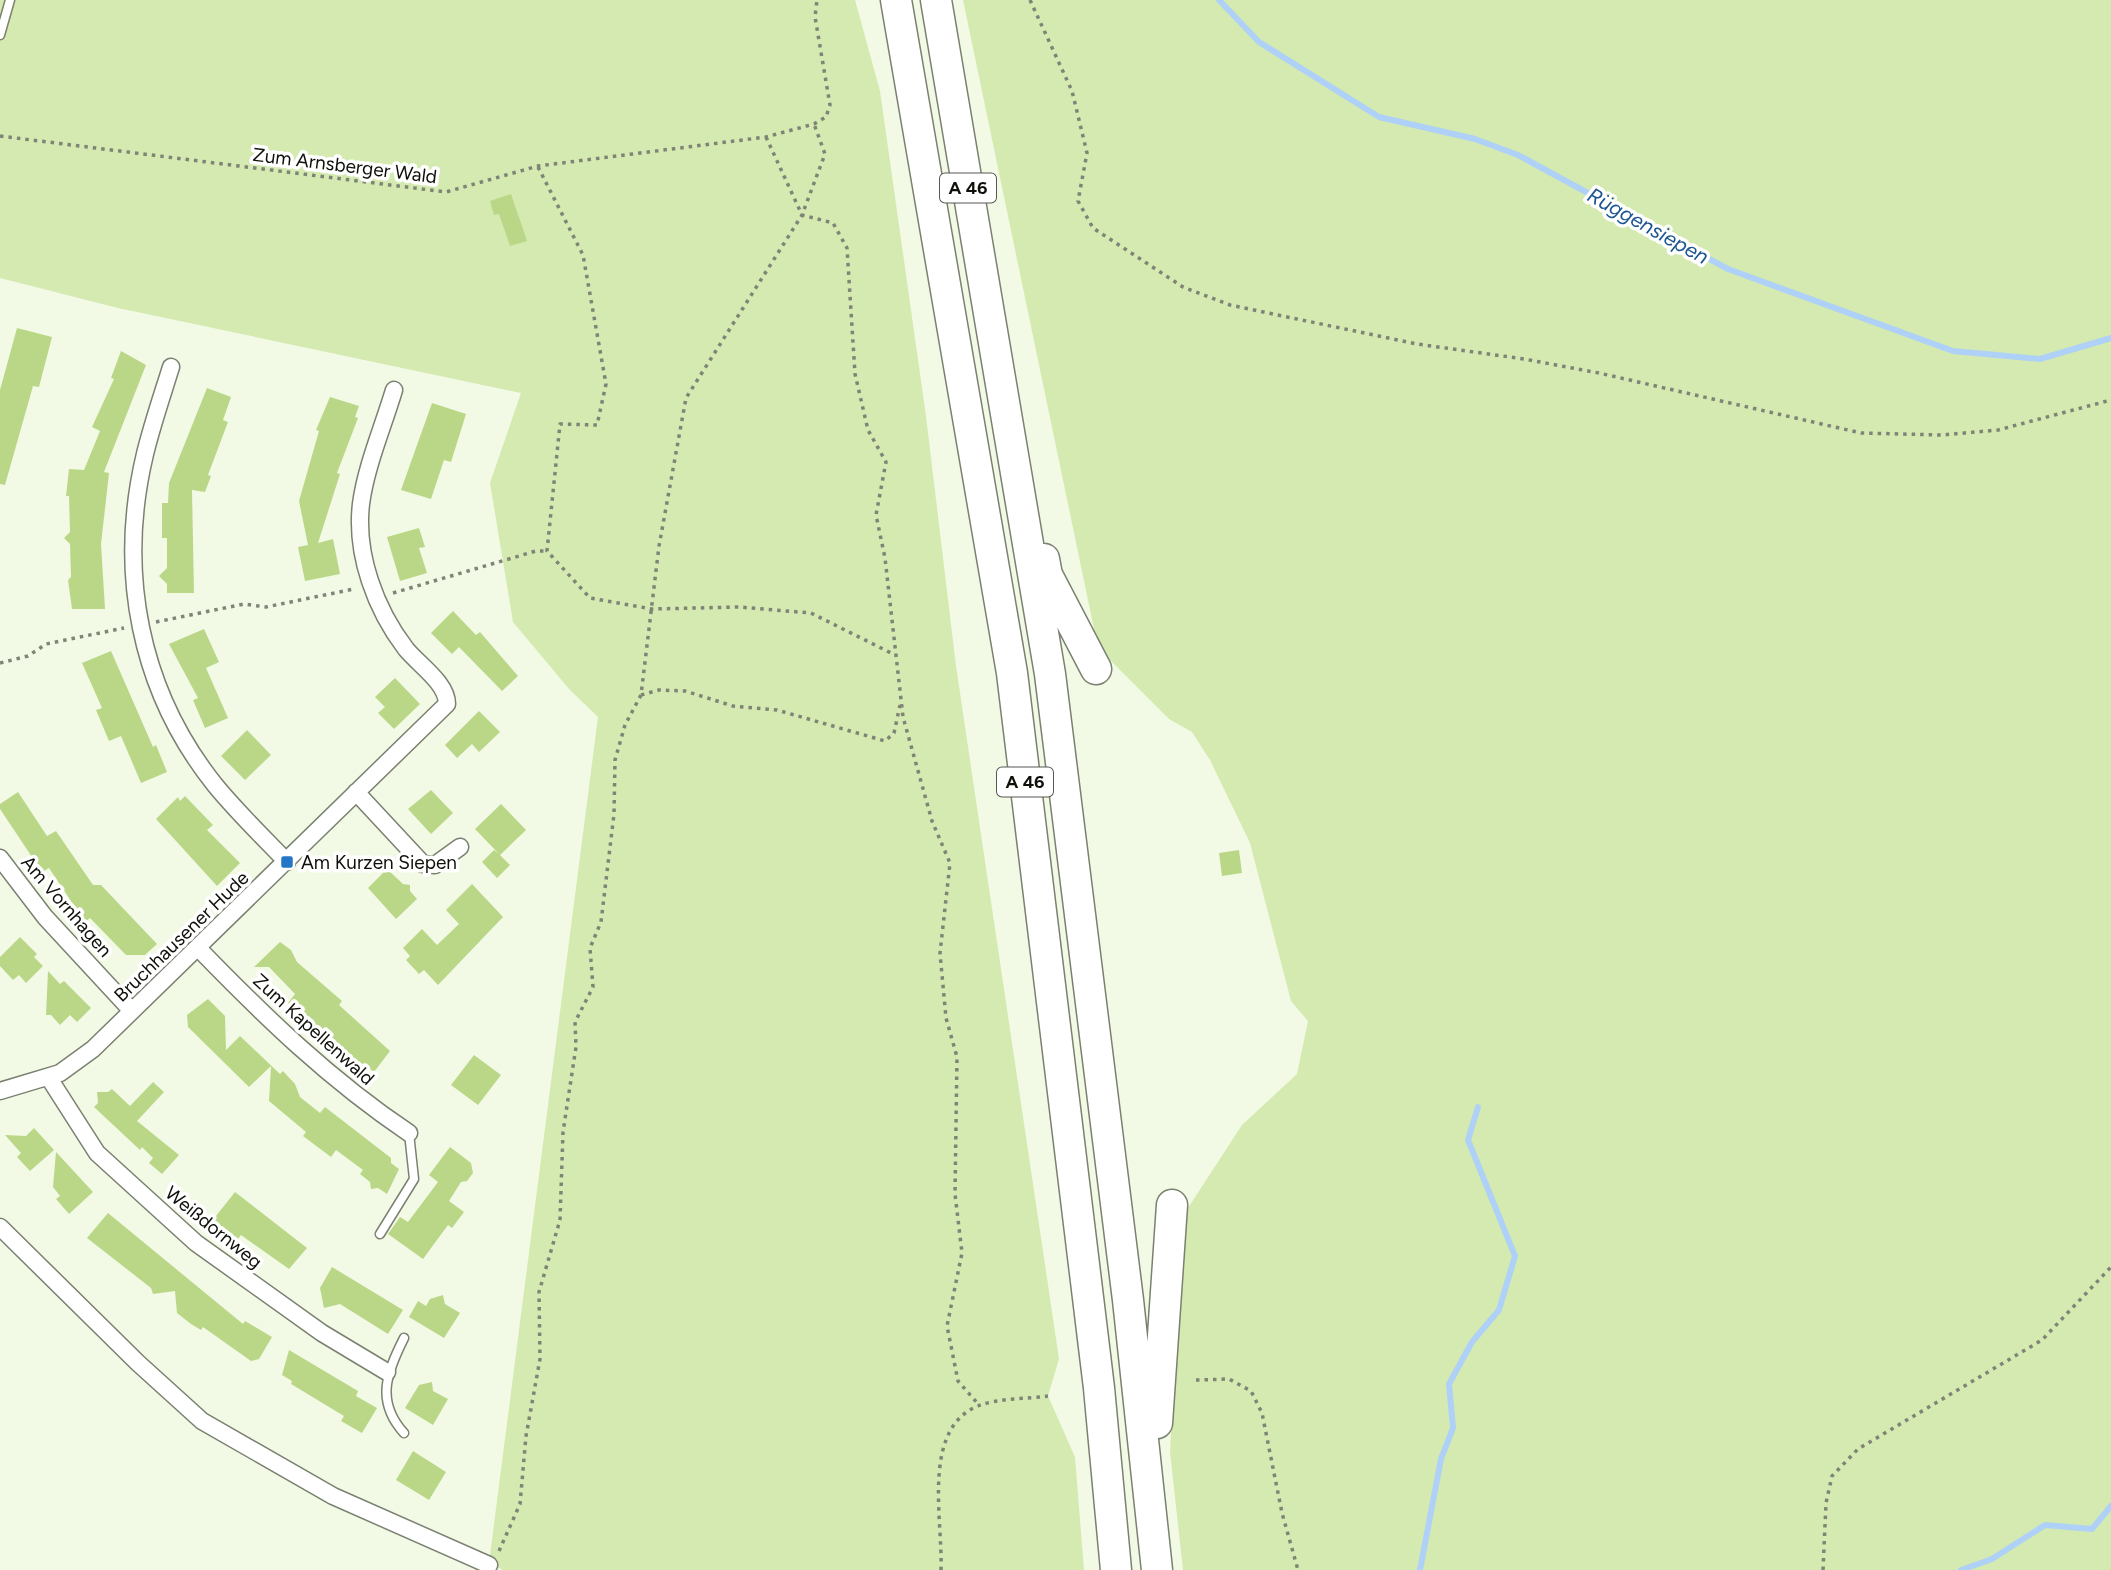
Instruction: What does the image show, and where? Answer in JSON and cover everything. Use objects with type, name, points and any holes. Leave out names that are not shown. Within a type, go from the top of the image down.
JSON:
[{"type":"highway","name":"A 46","points":[[896,0],[1012,673],[1099,1388],[1116,1570]]},
{"type":"highway","name":"A 46","points":[[936,0],[1050,674],[1152,1504],[1157,1570]]},
{"type":"highway","points":[[1000,377],[1021,423],[1047,575],[1096,669]]},
{"type":"highway","points":[[1152,1504],[1172,1205]]},
{"type":"street","points":[[172,367],[145,452],[133,518],[132,574],[139,625],[152,673],[177,731],[216,786],[287,862]]},
{"type":"street","points":[[371,586],[361,535],[361,503],[394,390]]},
{"type":"street","name":"Bruchhausener Hude","points":[[0,1091],[49,1078],[81,1060],[199,949],[447,704],[446,692],[397,637],[371,586]]},
{"type":"street","points":[[356,792],[423,864],[435,865],[460,847]]},
{"type":"street","name":"Am Vornhagen","points":[[0,858],[45,918],[132,1011]]},
{"type":"street","name":"Zum Kapellenwald","points":[[199,949],[274,1026],[315,1062],[361,1101],[409,1133]]},
{"type":"street","name":"Weißdornweg","points":[[49,1078],[97,1153],[196,1243],[303,1320],[387,1372]]},
{"type":"street","points":[[0,1227],[138,1363],[202,1421],[333,1496],[489,1564]]},
{"type":"lane","points":[[0,35],[10,0]]},
{"type":"lane","points":[[380,1234],[414,1179],[409,1133]]},
{"type":"lane","points":[[404,1338],[387,1372],[386,1388],[394,1417],[404,1433]]},
{"type":"path","points":[[489,1564],[506,1541],[520,1504],[526,1436],[540,1359],[539,1292],[560,1220],[563,1132],[576,1047],[575,1022],[593,988],[590,948],[601,922],[614,814],[615,760],[625,725],[641,695],[659,547],[686,398],[802,215],[825,154],[814,124],[825,117],[830,105],[815,17],[817,0]]},
{"type":"path","points":[[1030,0],[1072,91],[1087,153],[1078,201],[1093,228],[1183,287],[1230,305],[1417,344],[1524,359],[1679,390],[1861,433],[1942,435],[1998,430],[2111,400]]},
{"type":"path","name":"Zum Arnsberger Wald","points":[[0,136],[446,192],[538,166],[766,136],[814,124]]},
{"type":"path","points":[[766,136],[802,215]]},
{"type":"path","points":[[538,166],[583,255],[606,384],[597,425],[560,424],[547,551]]},
{"type":"path","points":[[802,215],[833,223],[847,248],[855,374],[868,430],[886,462],[876,515],[901,701],[932,821],[950,863],[940,953],[946,1018],[957,1058],[955,1194],[962,1253],[947,1326],[958,1381],[979,1405]]},
{"type":"path","points":[[0,663],[28,656],[46,644],[244,604],[266,607],[371,586],[386,595],[536,551],[547,551],[590,598],[652,609],[739,607],[811,613],[895,655]]},
{"type":"path","points":[[641,695],[659,690],[685,691],[733,706],[777,710],[885,741],[894,733],[901,701]]},
{"type":"path","points":[[1823,1570],[1826,1503],[1832,1476],[1849,1458],[1858,1449],[2042,1340],[2111,1267]]},
{"type":"path","points":[[1196,1380],[1229,1379],[1251,1391],[1262,1413],[1282,1513],[1298,1570]]},
{"type":"path","points":[[941,1570],[941,1451],[949,1429],[958,1419],[979,1405],[1048,1396]]},
{"type":"green space","points":[[0,0],[855,0],[880,91],[926,416],[956,666],[1059,1359],[1048,1396],[1075,1457],[1084,1570],[503,1570],[489,1563],[598,717],[569,689],[513,622],[490,483],[521,393],[118,308],[0,278]]},
{"type":"green space","points":[[963,0],[2111,0],[2111,1570],[1183,1570],[1170,1452],[1179,1271],[1186,1211],[1242,1125],[1297,1074],[1308,1021],[1291,1001],[1250,843],[1210,760],[1192,732],[1169,719],[1098,648]]},
{"type":"building","points":[[511,194],[527,241],[510,246],[499,214],[494,215],[490,201]]},
{"type":"building","points":[[17,328],[52,337],[39,387],[33,386],[5,485],[0,484],[0,390]]},
{"type":"building","points":[[121,351],[146,365],[104,472],[109,473],[101,544],[105,609],[72,609],[68,580],[71,577],[70,544],[64,538],[70,532],[69,496],[66,496],[69,469],[84,470],[100,431],[92,427],[114,379],[111,378]]},
{"type":"building","points":[[207,388],[231,397],[223,420],[228,422],[208,475],[211,476],[205,492],[192,490],[194,593],[167,593],[167,584],[159,576],[167,568],[167,538],[162,538],[162,503],[168,503],[169,483]]},
{"type":"building","points":[[330,397],[359,406],[355,417],[358,418],[337,473],[340,474],[318,543],[333,539],[340,574],[305,581],[298,547],[308,545],[299,501],[319,431],[316,430]]},
{"type":"building","points":[[432,403],[466,414],[451,462],[444,460],[431,499],[401,490]]},
{"type":"building","points":[[419,528],[425,547],[419,548],[427,573],[400,581],[387,537]]},
{"type":"building","points":[[453,611],[476,635],[480,632],[518,676],[502,691],[459,647],[452,654],[431,633]]},
{"type":"building","points":[[204,629],[219,662],[206,668],[228,718],[205,728],[193,700],[198,698],[169,644]]},
{"type":"building","points":[[111,651],[153,747],[156,745],[167,772],[141,783],[121,736],[109,741],[96,710],[102,708],[82,663]]},
{"type":"building","points":[[395,678],[420,704],[394,729],[378,713],[385,707],[375,697]]},
{"type":"building","points":[[479,711],[500,732],[479,752],[472,744],[457,758],[445,745]]},
{"type":"building","points":[[247,730],[271,755],[245,780],[221,756]]},
{"type":"building","points":[[431,790],[453,813],[431,834],[408,809]]},
{"type":"building","points":[[18,792],[47,836],[56,831],[93,885],[101,885],[157,944],[145,955],[126,955],[90,918],[85,922],[68,904],[71,901],[49,868],[42,872],[0,809],[0,804]]},
{"type":"building","points":[[185,796],[213,825],[207,830],[240,863],[217,886],[156,819],[178,797],[180,801]]},
{"type":"building","points":[[501,804],[526,830],[500,855],[510,865],[497,878],[482,862],[494,850],[499,854],[475,829]]},
{"type":"building","points":[[1239,850],[1242,873],[1222,876],[1219,853]]},
{"type":"building","points":[[387,869],[403,884],[410,885],[410,891],[417,899],[396,919],[368,888]]},
{"type":"building","points":[[472,884],[503,917],[438,985],[424,970],[419,974],[406,960],[410,956],[403,948],[422,929],[437,945],[459,924],[446,910]]},
{"type":"building","points":[[20,937],[37,954],[34,957],[43,966],[26,983],[19,975],[13,980],[0,966],[0,957]]},
{"type":"building","points":[[280,942],[291,950],[297,962],[342,1001],[339,1005],[390,1051],[374,1072],[363,1063],[361,1066],[288,1003],[295,994],[269,967],[254,967]]},
{"type":"building","points":[[48,971],[60,984],[64,981],[91,1008],[77,1022],[70,1015],[60,1025],[51,1015],[46,1015]]},
{"type":"building","points":[[208,999],[225,1016],[226,1050],[240,1036],[280,1074],[283,1071],[295,1084],[300,1097],[320,1113],[325,1107],[391,1158],[391,1163],[399,1169],[387,1194],[378,1188],[371,1189],[370,1182],[360,1174],[363,1170],[336,1150],[331,1157],[303,1136],[306,1132],[269,1101],[271,1066],[249,1087],[188,1027],[187,1015]]},
{"type":"building","points":[[474,1055],[501,1075],[478,1105],[451,1085]]},
{"type":"building","points":[[153,1082],[164,1092],[137,1121],[179,1155],[162,1174],[149,1163],[153,1158],[142,1147],[140,1150],[94,1107],[98,1103],[97,1092],[108,1092],[112,1089],[130,1106]]},
{"type":"building","points":[[34,1128],[54,1150],[30,1171],[17,1157],[21,1153],[5,1135],[26,1136]]},
{"type":"building","points":[[450,1147],[471,1163],[473,1173],[467,1181],[461,1182],[449,1201],[464,1212],[452,1228],[448,1225],[423,1259],[388,1234],[400,1217],[408,1222],[438,1182],[429,1175]]},
{"type":"building","points":[[56,1152],[93,1192],[69,1214],[56,1199],[60,1196],[53,1187]]},
{"type":"building","points":[[235,1192],[307,1248],[289,1269],[241,1235],[237,1240],[212,1221]]},
{"type":"building","points":[[108,1213],[243,1324],[245,1321],[272,1337],[259,1359],[251,1361],[203,1327],[201,1330],[191,1324],[177,1313],[175,1291],[153,1294],[151,1288],[87,1238]]},
{"type":"building","points":[[332,1267],[403,1310],[388,1334],[340,1304],[324,1308],[320,1288]]},
{"type":"building","points":[[443,1295],[445,1304],[460,1313],[444,1338],[409,1317],[418,1301],[426,1306],[430,1299]]},
{"type":"building","points":[[289,1350],[358,1391],[356,1396],[377,1408],[362,1433],[341,1421],[344,1416],[291,1384],[292,1381],[282,1375]]},
{"type":"building","points":[[432,1382],[433,1391],[448,1399],[433,1425],[405,1408],[419,1385]]},
{"type":"building","points":[[413,1451],[446,1472],[429,1500],[396,1480]]},
{"type":"waterway","name":"Rüggensiepen","points":[[1219,0],[1259,42],[1379,117],[1475,139],[1518,155],[1728,269],[1953,351],[2040,359],[2111,338]]},
{"type":"waterway","points":[[1420,1570],[1441,1459],[1453,1428],[1449,1384],[1472,1342],[1499,1310],[1515,1256],[1468,1140],[1478,1107]]},
{"type":"waterway","points":[[1961,1570],[1992,1559],[2045,1525],[2092,1529],[2111,1506]]},
{"type":"place","name":"Am Kurzen Siepen","points":[[287,862]]}]
